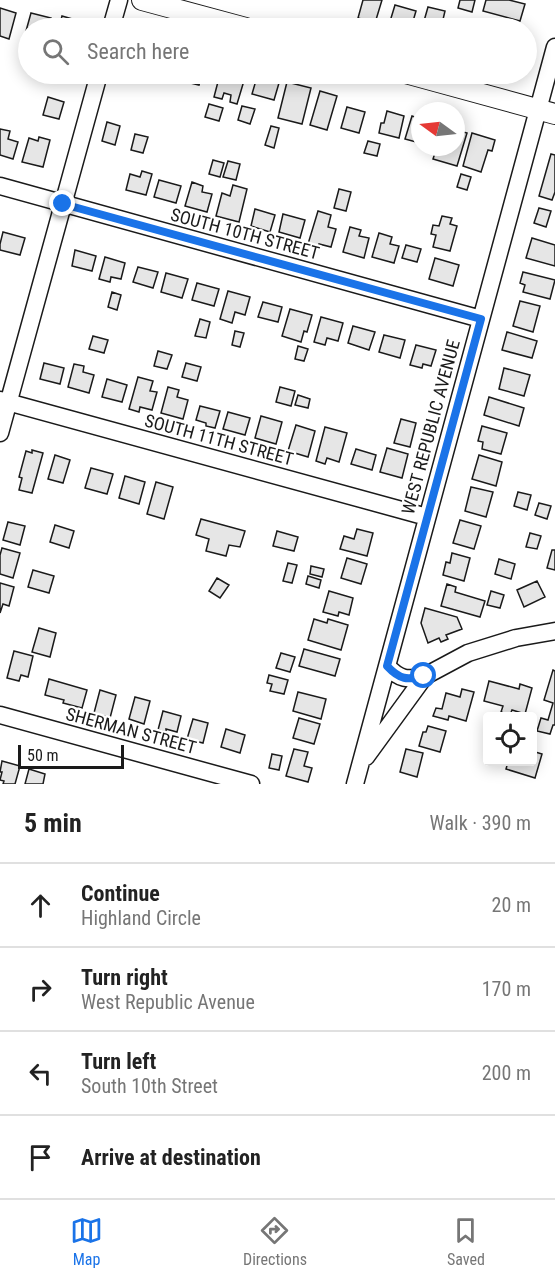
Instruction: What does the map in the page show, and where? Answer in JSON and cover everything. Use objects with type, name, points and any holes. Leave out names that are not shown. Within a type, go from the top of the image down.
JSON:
[{"type":"main road","points":[[142,0],[209,18]]},
{"type":"main road","points":[[446,84],[546,111]]},
{"type":"street","points":[[114,18],[119,0]]},
{"type":"street","name":"WEST REPUBLIC AVENUE","points":[[355,784],[481,319],[546,111],[555,46]]},
{"type":"street","points":[[0,433],[4,401],[96,84]]},
{"type":"street","name":"SOUTH 10TH STREET","points":[[0,186],[481,319]]},
{"type":"street","name":"SOUTH 11TH STREET","points":[[4,401],[427,518]]},
{"type":"street","points":[[387,666],[401,678],[411,679],[424,676],[468,653],[516,638],[555,631]]},
{"type":"street","points":[[360,767],[424,676]]},
{"type":"street","name":"SHERMAN STREET","points":[[0,715],[251,784]]},
{"type":"building","points":[[363,0],[382,0],[377,18],[358,18]]},
{"type":"building","points":[[460,0],[475,0],[472,12],[458,8]]},
{"type":"building","points":[[486,0],[509,0],[525,4],[521,18],[509,18],[483,11]]},
{"type":"building","points":[[395,5],[416,11],[414,18],[391,18]]},
{"type":"building","points":[[428,7],[445,11],[443,18],[425,18]]},
{"type":"building","points":[[0,8],[16,13],[9,39],[0,36]]},
{"type":"building","points":[[31,13],[51,18],[30,18]]},
{"type":"building","points":[[217,84],[243,84],[237,104],[230,102],[231,95],[224,93],[222,99],[214,97]]},
{"type":"building","points":[[255,84],[279,84],[274,100],[252,94]]},
{"type":"building","points":[[286,84],[311,88],[302,124],[278,118]]},
{"type":"building","points":[[320,91],[337,96],[327,130],[310,125]]},
{"type":"building","points":[[48,97],[64,102],[59,119],[43,115]]},
{"type":"building","points":[[209,104],[223,108],[219,121],[205,117]]},
{"type":"building","points":[[242,106],[255,109],[250,124],[238,120]]},
{"type":"building","points":[[347,107],[365,112],[359,133],[341,128]]},
{"type":"building","points":[[387,111],[404,116],[399,138],[379,133]]},
{"type":"building","points":[[411,119],[411,141],[405,139]]},
{"type":"building","points":[[107,122],[120,126],[115,145],[102,141]]},
{"type":"building","points":[[271,126],[279,128],[274,148],[265,145]]},
{"type":"building","points":[[0,129],[10,131],[8,139],[18,142],[13,159],[0,155]]},
{"type":"building","points":[[472,133],[495,140],[492,151],[488,150],[481,172],[463,166]]},
{"type":"building","points":[[135,134],[148,137],[143,153],[131,150]]},
{"type":"building","points":[[39,137],[50,140],[43,167],[22,162],[29,138],[38,141]]},
{"type":"building","points":[[368,141],[380,144],[377,156],[364,153]]},
{"type":"building","points":[[551,154],[555,155],[555,192],[552,200],[539,196]]},
{"type":"building","points":[[434,156],[460,156],[457,166],[433,159]]},
{"type":"building","points":[[213,160],[224,163],[220,177],[209,174]]},
{"type":"building","points":[[228,161],[240,164],[236,180],[223,177]]},
{"type":"building","points":[[142,171],[152,174],[146,195],[126,190],[130,174],[140,177]]},
{"type":"building","points":[[461,174],[471,177],[467,190],[457,187]]},
{"type":"building","points":[[159,180],[181,186],[176,203],[154,197]]},
{"type":"building","points":[[192,182],[203,186],[202,192],[212,194],[207,212],[185,206]]},
{"type":"building","points":[[233,185],[247,189],[239,222],[216,216],[222,193],[230,196]]},
{"type":"building","points":[[339,189],[351,192],[346,211],[334,208]]},
{"type":"building","points":[[539,208],[551,211],[546,227],[534,223]]},
{"type":"building","points":[[255,209],[275,215],[270,232],[251,226]]},
{"type":"building","points":[[318,211],[331,215],[328,227],[336,229],[331,247],[308,244]]},
{"type":"building","points":[[283,214],[305,220],[300,238],[279,232]]},
{"type":"building","points":[[442,216],[452,218],[450,224],[457,226],[450,251],[433,247],[436,235],[431,234],[433,225],[439,226]]},
{"type":"building","points":[[350,227],[361,230],[359,236],[369,238],[364,258],[343,252]]},
{"type":"building","points":[[3,232],[25,238],[20,255],[0,250]]},
{"type":"building","points":[[379,233],[392,237],[390,244],[399,246],[394,263],[372,257]]},
{"type":"building","points":[[532,238],[555,245],[555,266],[526,258]]},
{"type":"building","points":[[406,245],[421,249],[417,262],[402,258]]},
{"type":"building","points":[[75,250],[96,256],[92,271],[72,266]]},
{"type":"building","points":[[105,257],[125,263],[121,279],[111,277],[110,282],[99,279]]},
{"type":"building","points":[[435,258],[459,265],[453,286],[429,279]]},
{"type":"building","points":[[138,267],[158,272],[153,288],[133,282]]},
{"type":"building","points":[[523,272],[555,280],[550,299],[523,292],[525,285],[520,283]]},
{"type":"building","points":[[166,273],[188,279],[182,298],[161,292]]},
{"type":"building","points":[[197,283],[219,289],[214,306],[192,300]]},
{"type":"building","points":[[228,291],[250,297],[245,315],[235,312],[232,323],[220,319]]},
{"type":"building","points":[[112,292],[121,295],[117,310],[108,307]]},
{"type":"building","points":[[520,301],[540,306],[533,332],[513,326]]},
{"type":"building","points":[[263,302],[282,307],[278,322],[258,317]]},
{"type":"building","points":[[290,309],[312,315],[301,342],[282,336]]},
{"type":"building","points":[[321,317],[343,323],[338,341],[327,338],[325,345],[314,342]]},
{"type":"building","points":[[200,319],[210,322],[206,338],[195,336]]},
{"type":"building","points":[[353,326],[375,332],[369,350],[348,343]]},
{"type":"building","points":[[235,331],[244,333],[240,347],[232,345]]},
{"type":"building","points":[[507,332],[537,341],[532,358],[502,350]]},
{"type":"building","points":[[384,335],[405,340],[400,358],[379,352]]},
{"type":"building","points":[[93,336],[108,340],[104,353],[89,349]]},
{"type":"building","points":[[416,345],[436,350],[431,366],[423,364],[422,368],[410,365]]},
{"type":"building","points":[[298,346],[308,349],[304,361],[295,359]]},
{"type":"building","points":[[158,351],[172,355],[167,369],[154,366]]},
{"type":"building","points":[[44,363],[64,368],[60,384],[40,379]]},
{"type":"building","points":[[186,363],[201,367],[197,381],[182,377]]},
{"type":"building","points":[[74,364],[84,366],[83,372],[94,375],[89,393],[68,387]]},
{"type":"building","points":[[504,368],[530,375],[524,396],[499,389]]},
{"type":"building","points":[[138,377],[153,381],[150,391],[157,392],[152,410],[140,407],[139,412],[129,409]]},
{"type":"building","points":[[107,379],[127,385],[122,402],[102,397]]},
{"type":"building","points":[[168,387],[179,390],[177,397],[188,400],[183,419],[161,413]]},
{"type":"building","points":[[280,387],[295,391],[291,406],[276,402]]},
{"type":"building","points":[[298,395],[310,399],[308,408],[295,405]]},
{"type":"building","points":[[489,397],[524,408],[519,426],[484,415]]},
{"type":"building","points":[[200,406],[220,411],[215,428],[196,420]]},
{"type":"building","points":[[228,412],[250,418],[245,435],[223,429]]},
{"type":"building","points":[[261,416],[282,422],[276,444],[255,438]]},
{"type":"building","points":[[401,419],[416,423],[410,447],[394,443]]},
{"type":"building","points":[[296,425],[315,431],[308,457],[288,451]]},
{"type":"building","points":[[482,426],[507,433],[501,454],[482,449],[483,442],[478,441]]},
{"type":"building","points":[[325,427],[347,433],[339,462],[327,458],[325,464],[316,461]]},
{"type":"building","points":[[387,448],[408,454],[402,478],[380,472]]},
{"type":"building","points":[[356,449],[376,455],[372,470],[351,464]]},
{"type":"building","points":[[32,450],[43,453],[32,493],[19,490],[22,478],[19,477],[26,451],[32,453]]},
{"type":"building","points":[[55,455],[70,460],[63,483],[48,479]]},
{"type":"building","points":[[479,455],[502,462],[496,486],[472,479]]},
{"type":"building","points":[[91,468],[113,474],[107,494],[85,488]]},
{"type":"building","points":[[125,476],[145,482],[139,504],[119,498]]},
{"type":"building","points":[[156,482],[173,487],[164,519],[147,514]]},
{"type":"building","points":[[471,487],[493,492],[486,517],[465,511]]},
{"type":"building","points":[[518,492],[531,495],[527,510],[514,506]]},
{"type":"building","points":[[539,503],[551,506],[547,519],[535,515]]},
{"type":"building","points":[[201,519],[245,531],[240,547],[229,545],[226,556],[206,551],[209,539],[196,535]]},
{"type":"building","points":[[460,520],[481,526],[474,549],[453,543]]},
{"type":"building","points":[[8,522],[25,526],[20,545],[3,540]]},
{"type":"building","points":[[55,525],[74,531],[69,548],[50,542]]},
{"type":"building","points":[[357,529],[373,533],[367,556],[340,549],[344,536],[354,539]]},
{"type":"building","points":[[277,531],[298,537],[294,551],[273,546]]},
{"type":"building","points":[[530,533],[541,536],[537,549],[526,547]]},
{"type":"building","points":[[2,548],[20,553],[13,578],[0,574]]},
{"type":"building","points":[[552,550],[555,550],[555,570],[547,568]]},
{"type":"building","points":[[452,553],[470,558],[464,581],[443,575],[446,562],[450,563]]},
{"type":"building","points":[[347,558],[367,564],[361,584],[341,578]]},
{"type":"building","points":[[499,559],[515,564],[511,579],[495,574]]},
{"type":"building","points":[[288,563],[297,565],[292,583],[283,581]]},
{"type":"building","points":[[311,566],[324,569],[322,577],[310,574]]},
{"type":"building","points":[[33,570],[54,576],[49,593],[28,587]]},
{"type":"building","points":[[308,576],[321,580],[319,588],[306,584]]},
{"type":"building","points":[[217,578],[229,585],[220,598],[209,591]]},
{"type":"building","points":[[537,581],[545,597],[524,607],[517,590]]},
{"type":"building","points":[[0,583],[14,587],[9,606],[3,604],[0,613]]},
{"type":"building","points":[[447,584],[456,587],[455,592],[485,601],[480,617],[441,606]]},
{"type":"building","points":[[329,591],[353,598],[349,615],[339,612],[338,616],[323,612]]},
{"type":"building","points":[[491,591],[504,595],[500,608],[487,605]]},
{"type":"building","points":[[425,608],[457,617],[462,629],[446,635],[448,639],[441,642],[439,638],[428,643],[421,623]]},
{"type":"building","points":[[314,619],[327,623],[328,619],[348,625],[341,650],[308,640]]},
{"type":"building","points":[[39,628],[56,633],[50,657],[32,652]]},
{"type":"building","points":[[304,649],[340,659],[335,676],[299,666]]},
{"type":"building","points":[[14,651],[33,656],[28,677],[21,675],[19,681],[7,678]]},
{"type":"building","points":[[281,653],[295,657],[290,672],[276,668]]},
{"type":"building","points":[[553,670],[555,671],[555,725],[550,734],[537,731],[541,718],[548,720],[553,703],[544,700]]},
{"type":"building","points":[[269,675],[288,680],[284,694],[270,691],[272,684],[267,683]]},
{"type":"building","points":[[49,679],[87,690],[82,708],[45,695]]},
{"type":"building","points":[[489,681],[519,689],[520,684],[532,688],[526,712],[512,710],[511,712],[501,712],[503,706],[484,701]]},
{"type":"building","points":[[462,689],[474,692],[466,721],[449,716],[448,720],[433,716],[436,708],[442,709],[446,693],[460,697]]},
{"type":"building","points":[[100,690],[116,695],[110,718],[94,713]]},
{"type":"building","points":[[298,692],[326,699],[321,719],[293,711]]},
{"type":"building","points":[[135,697],[150,701],[144,724],[129,719]]},
{"type":"building","points":[[163,711],[181,716],[177,732],[166,729],[166,732],[158,730]]},
{"type":"building","points":[[299,718],[320,724],[314,744],[293,738]]},
{"type":"building","points":[[193,719],[208,723],[203,743],[187,739]]},
{"type":"building","points":[[428,726],[446,731],[440,752],[419,746],[423,732],[426,732]]},
{"type":"building","points":[[226,729],[245,735],[240,753],[221,747]]},
{"type":"building","points":[[294,749],[308,752],[304,766],[312,768],[308,782],[286,776]]},
{"type":"building","points":[[406,749],[423,753],[417,777],[400,772]]},
{"type":"building","points":[[537,752],[542,754],[535,778],[506,769],[507,766],[537,766]]},
{"type":"building","points":[[272,754],[282,756],[279,770],[269,768]]},
{"type":"building","points":[[2,761],[20,766],[15,784],[3,784],[4,781],[0,780]]},
{"type":"building","points":[[29,769],[45,774],[43,784],[25,784]]},
{"type":"route","points":[[63,204],[481,319],[387,666],[401,678],[411,679],[424,676]]}]
